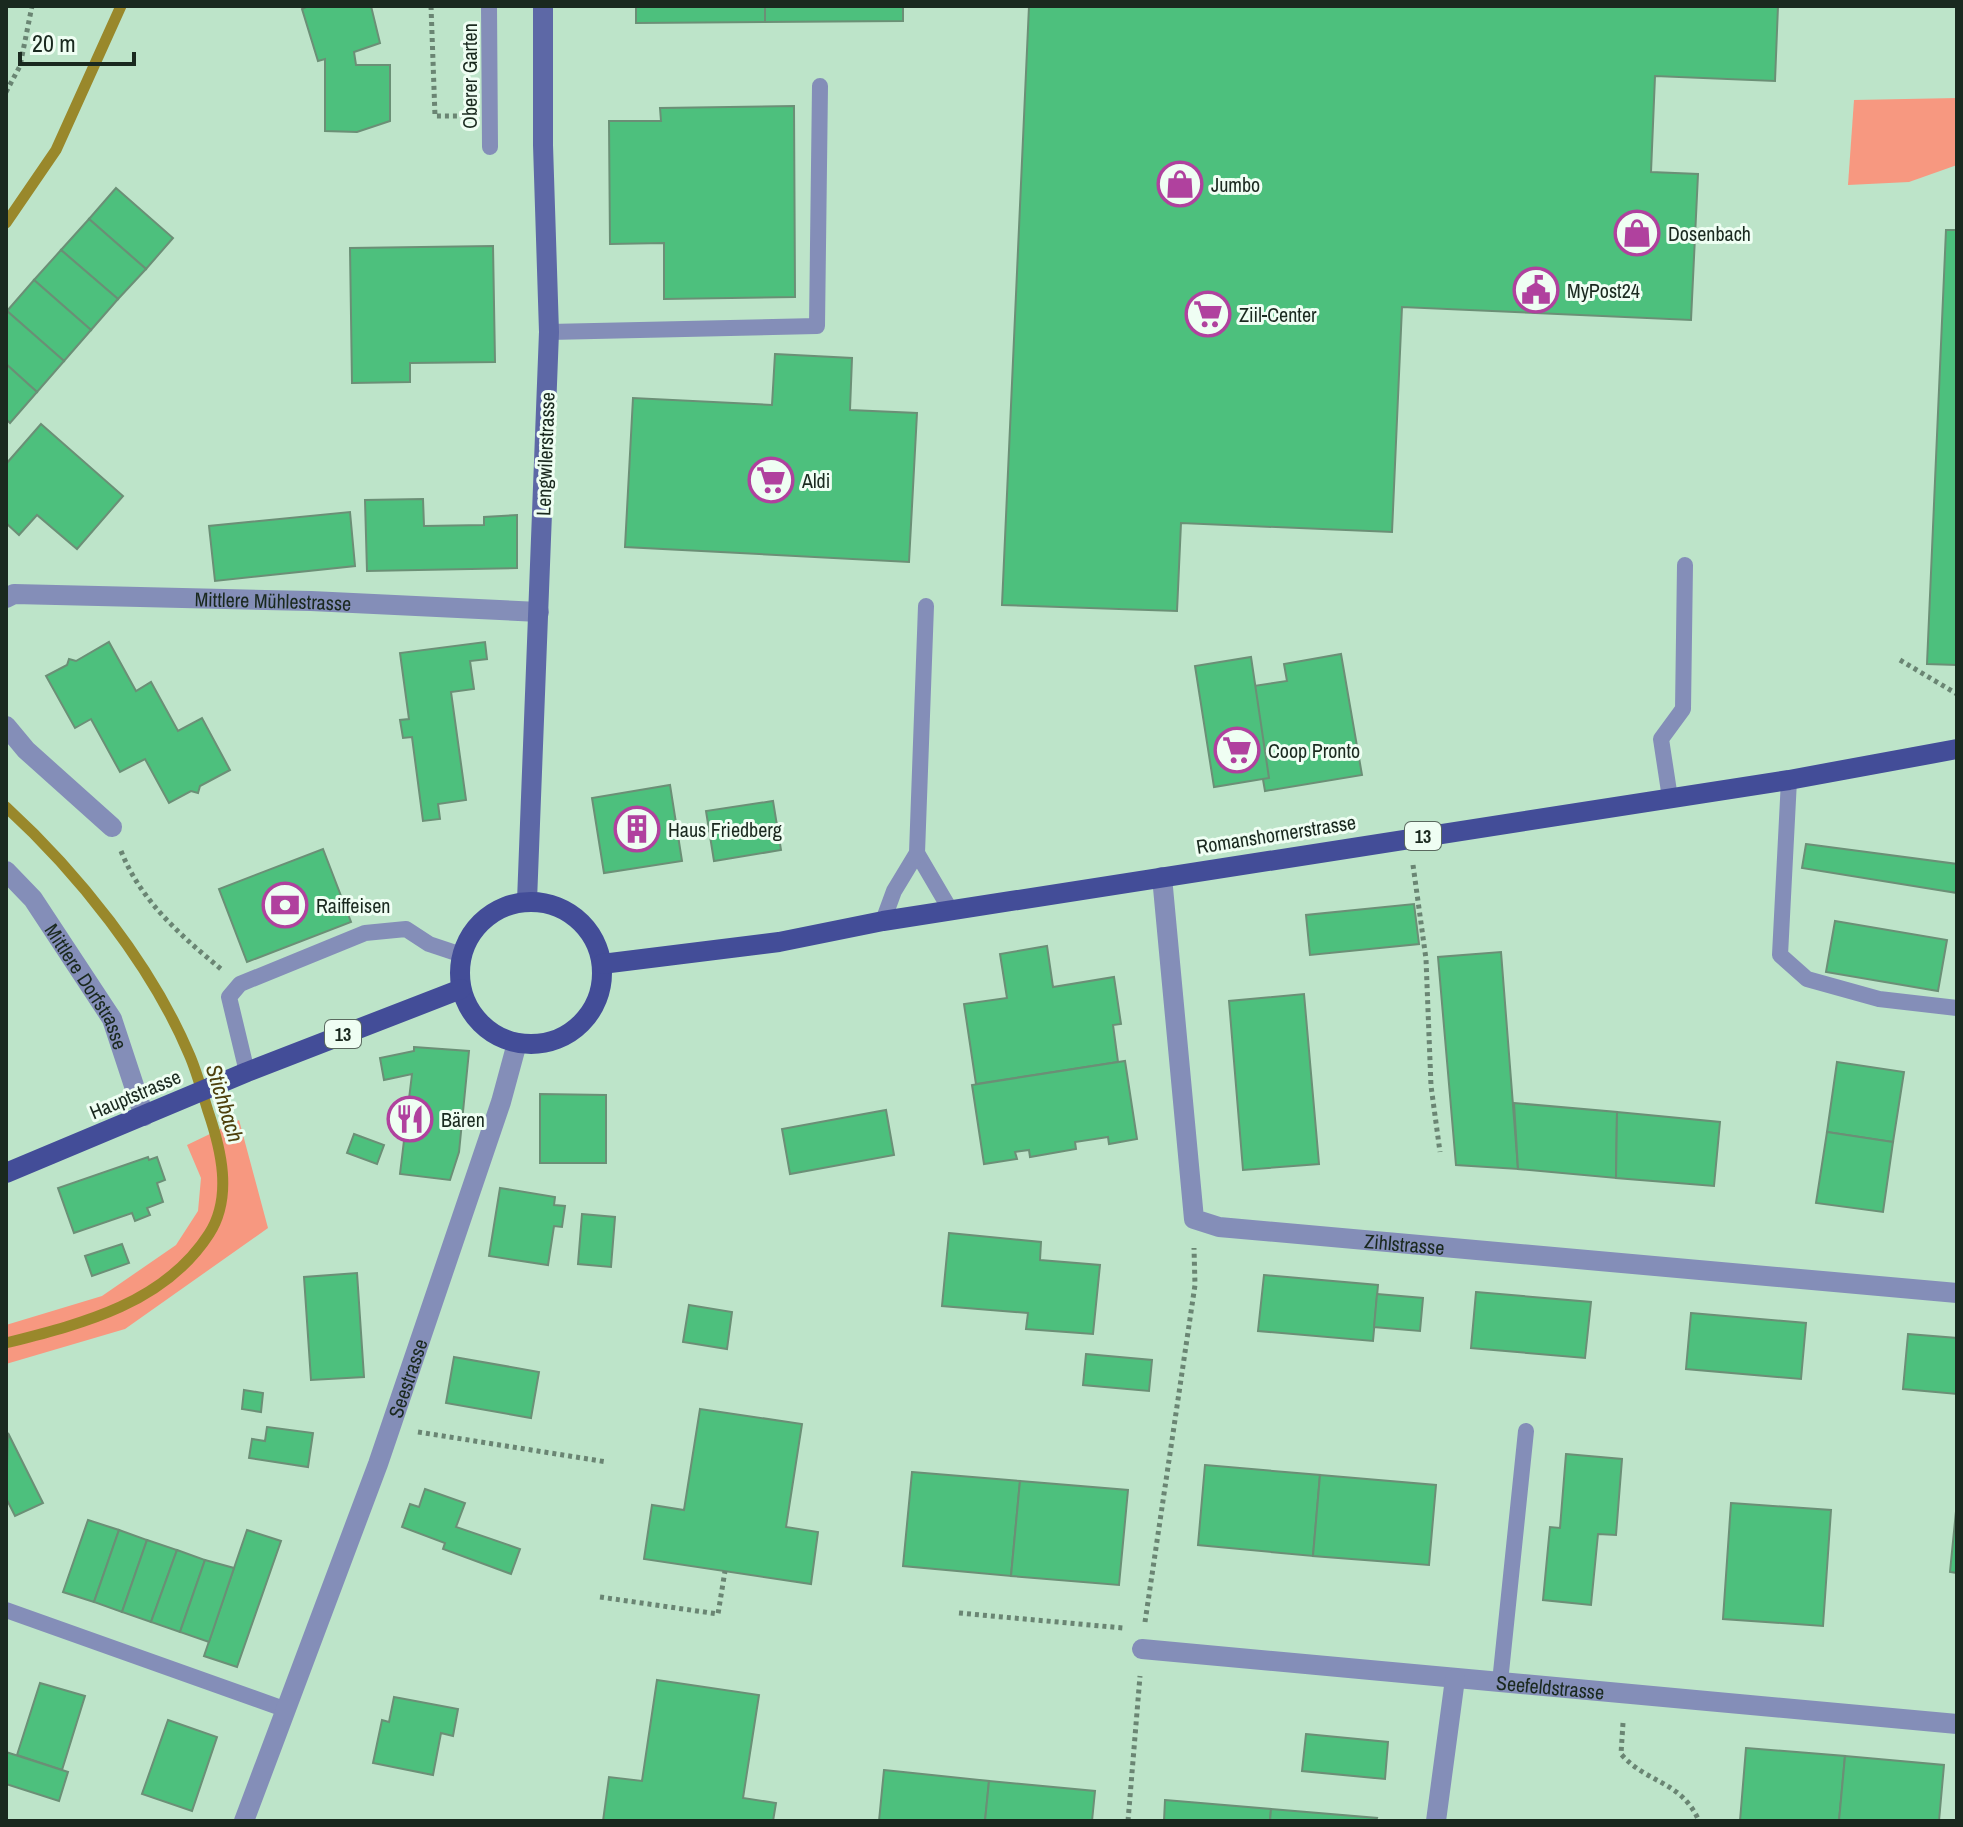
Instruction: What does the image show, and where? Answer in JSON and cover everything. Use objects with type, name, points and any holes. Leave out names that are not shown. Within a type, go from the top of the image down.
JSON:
[{"type":"main road","name":"Romanshornerstrasse","points":[[602,964],[779,942],[883,921],[1789,780],[1957,749]]},
{"type":"main road","points":[[527,901],[545,902],[577,917],[590,931],[602,964],[602,983],[587,1019],[555,1040],[536,1044],[517,1043],[481,1024],[469,1008],[461,989],[462,955],[479,924],[509,905],[527,901]]},
{"type":"main road","name":"Hauptstrasse","points":[[6,1173],[247,1072],[461,989]]},
{"type":"street","name":"Lengwilerstrasse","points":[[527,901],[549,332],[543,145],[543,6]]},
{"type":"street","name":"Mittlere Mühlestrasse","points":[[6,598],[14,594],[311,601],[539,612]]},
{"type":"street","points":[[6,726],[26,750],[112,827]]},
{"type":"street","name":"Mittlere Dorfstrasse","points":[[6,871],[33,899],[112,1019],[144,1116]]},
{"type":"street","points":[[1162,877],[1194,1219]]},
{"type":"street","name":"Seestrasse","points":[[244,1821],[390,1427],[501,1102],[517,1043]]},
{"type":"street","name":"Zihlstrasse","points":[[1194,1219],[1219,1227],[1957,1293]]},
{"type":"street","name":"Seefeldstrasse","points":[[1143,1640],[1455,1679],[1957,1724]]},
{"type":"street","points":[[1436,1821],[1455,1679]]},
{"type":"lane","name":"Oberer Garten","points":[[489,6],[490,147]]},
{"type":"lane","points":[[549,332],[817,326],[820,86]]},
{"type":"lane","points":[[1670,798],[1661,739],[1683,709],[1685,565]]},
{"type":"lane","points":[[883,921],[894,891],[917,853],[926,606]]},
{"type":"lane","points":[[1789,780],[1780,955],[1807,979],[1879,999],[1957,1008]]},
{"type":"lane","points":[[917,853],[951,911]]},
{"type":"lane","points":[[247,1072],[229,997],[240,984],[365,933],[406,929],[429,944],[462,955]]},
{"type":"lane","points":[[1500,1682],[1526,1431]]},
{"type":"lane","points":[[6,1610],[284,1709]]},
{"type":"path","points":[[6,92],[20,66],[32,6]]},
{"type":"path","points":[[431,6],[435,116],[489,115]]},
{"type":"path","points":[[1900,660],[1957,694]]},
{"type":"path","points":[[112,827],[133,881],[179,935],[240,984]]},
{"type":"path","points":[[1413,864],[1426,959],[1431,1086],[1440,1152]]},
{"type":"path","points":[[1128,1821],[1143,1640],[1195,1285],[1194,1219]]},
{"type":"path","points":[[390,1427],[607,1462]]},
{"type":"path","points":[[600,1597],[718,1614],[725,1571]]},
{"type":"path","points":[[959,1613],[1143,1640]]},
{"type":"path","points":[[1625,1694],[1621,1754],[1635,1771],[1661,1780],[1690,1800],[1699,1821]]},
{"type":"shaded area","points":[[1957,98],[1957,165],[1909,182],[1848,185],[1854,100]]},
{"type":"shaded area","points":[[239,1120],[268,1228],[125,1329],[6,1364],[6,1325],[102,1296],[176,1245],[198,1211],[201,1178],[187,1145]]},
{"type":"building","points":[[308,6],[371,6],[380,43],[354,52],[356,65],[390,65],[390,121],[357,132],[325,131],[325,59],[318,61],[302,9]]},
{"type":"building","points":[[636,6],[765,6],[765,22],[636,23]]},
{"type":"building","points":[[765,6],[903,6],[903,21],[765,22]]},
{"type":"building","name":"Ziil-Center","points":[[1029,6],[1778,6],[1775,81],[1655,76],[1651,172],[1698,174],[1691,320],[1402,307],[1392,532],[1181,523],[1177,611],[1002,605]]},
{"type":"building","points":[[794,106],[795,297],[664,299],[664,243],[610,244],[609,121],[661,121],[660,108]]},
{"type":"building","points":[[116,188],[173,238],[146,269],[89,219]]},
{"type":"building","points":[[89,219],[146,269],[118,299],[61,250]]},
{"type":"building","points":[[1946,230],[1957,230],[1957,665],[1927,664]]},
{"type":"building","points":[[493,246],[495,362],[410,363],[410,382],[352,383],[350,248]]},
{"type":"building","points":[[61,250],[118,299],[91,330],[34,280]]},
{"type":"building","points":[[34,280],[91,330],[64,361],[7,311]]},
{"type":"building","points":[[7,311],[64,361],[37,392],[6,364]]},
{"type":"building","name":"Aldi","points":[[775,354],[852,358],[850,410],[917,413],[909,562],[625,547],[633,398],[772,405]]},
{"type":"building","points":[[6,364],[37,392],[10,423],[6,419]]},
{"type":"building","points":[[41,424],[123,496],[77,549],[37,515],[19,535],[6,523],[6,464]]},
{"type":"building","points":[[423,499],[424,526],[484,525],[484,517],[517,515],[517,568],[367,571],[365,500]]},
{"type":"building","points":[[350,512],[355,566],[215,581],[209,526]]},
{"type":"building","points":[[109,642],[136,691],[151,682],[178,731],[202,718],[230,770],[200,786],[198,793],[191,791],[169,803],[145,759],[120,772],[91,719],[75,728],[46,676],[67,665],[69,659],[76,661]]},
{"type":"building","points":[[485,642],[487,659],[470,661],[474,689],[451,692],[466,800],[438,804],[440,819],[423,821],[412,737],[403,738],[400,720],[409,719],[400,653]]},
{"type":"building","points":[[1341,654],[1362,775],[1265,791],[1247,687],[1287,681],[1284,664]]},
{"type":"building","points":[[1251,657],[1269,778],[1214,787],[1195,666]]},
{"type":"building","name":"Haus Friedberg","points":[[670,785],[682,861],[604,873],[592,798]]},
{"type":"building","points":[[773,801],[781,850],[714,861],[706,811]]},
{"type":"building","points":[[1806,844],[1957,864],[1957,893],[1802,868]]},
{"type":"building","name":"Raiffeisen","points":[[323,849],[351,922],[247,962],[219,889]]},
{"type":"building","points":[[1414,904],[1419,944],[1310,955],[1306,915]]},
{"type":"building","points":[[1835,921],[1947,940],[1938,991],[1826,972]]},
{"type":"building","points":[[1047,946],[1053,987],[1114,977],[1121,1024],[1113,1025],[1118,1062],[976,1084],[964,1004],[1007,998],[1000,954]]},
{"type":"building","points":[[1501,952],[1518,1169],[1456,1165],[1438,957]]},
{"type":"building","points":[[1304,994],[1319,1164],[1243,1170],[1229,1001]]},
{"type":"building","points":[[414,1047],[469,1051],[459,1152],[450,1180],[400,1174],[412,1074],[384,1080],[380,1058],[414,1051]]},
{"type":"building","points":[[1125,1061],[1137,1139],[1109,1144],[1108,1137],[1075,1142],[1076,1149],[1030,1157],[1029,1150],[1015,1152],[1017,1159],[984,1164],[972,1085]]},
{"type":"building","points":[[1837,1062],[1904,1072],[1893,1142],[1827,1132]]},
{"type":"building","points":[[540,1094],[606,1095],[606,1163],[540,1163]]},
{"type":"building","points":[[1514,1103],[1617,1112],[1616,1178],[1518,1169]]},
{"type":"building","points":[[886,1110],[894,1155],[790,1174],[782,1129]]},
{"type":"building","points":[[1617,1112],[1720,1122],[1714,1186],[1616,1178]]},
{"type":"building","points":[[1827,1132],[1893,1142],[1883,1212],[1816,1203]]},
{"type":"building","points":[[354,1134],[384,1145],[377,1164],[347,1153]]},
{"type":"building","points":[[148,1157],[149,1160],[157,1157],[165,1180],[157,1183],[163,1202],[147,1208],[150,1215],[135,1221],[132,1213],[74,1233],[58,1188]]},
{"type":"building","points":[[500,1188],[555,1197],[554,1205],[565,1206],[562,1227],[554,1226],[548,1265],[489,1256]]},
{"type":"building","points":[[582,1214],[615,1217],[611,1267],[578,1264]]},
{"type":"building","points":[[949,1233],[1041,1242],[1040,1260],[1100,1265],[1093,1334],[1026,1329],[1028,1313],[942,1306]]},
{"type":"building","points":[[122,1244],[129,1263],[92,1276],[85,1256]]},
{"type":"building","points":[[357,1273],[364,1377],[311,1380],[304,1277]]},
{"type":"building","points":[[1264,1275],[1378,1285],[1373,1341],[1258,1331]]},
{"type":"building","points":[[1476,1292],[1591,1302],[1585,1358],[1471,1348]]},
{"type":"building","points":[[1377,1294],[1423,1298],[1420,1331],[1374,1327]]},
{"type":"building","points":[[689,1305],[732,1312],[727,1349],[683,1342]]},
{"type":"building","points":[[1691,1313],[1806,1323],[1801,1379],[1686,1369]]},
{"type":"building","points":[[1908,1334],[1957,1338],[1957,1394],[1903,1389]]},
{"type":"building","points":[[1086,1354],[1152,1360],[1149,1391],[1083,1385]]},
{"type":"building","points":[[454,1357],[539,1372],[531,1418],[446,1403]]},
{"type":"building","points":[[244,1390],[263,1393],[261,1412],[242,1409]]},
{"type":"building","points":[[700,1409],[802,1424],[786,1527],[818,1532],[811,1584],[644,1559],[652,1505],[684,1510]]},
{"type":"building","points":[[267,1427],[313,1433],[308,1467],[249,1458],[252,1439],[265,1441]]},
{"type":"building","points":[[8,1433],[43,1503],[15,1516],[6,1498]]},
{"type":"building","points":[[1566,1454],[1622,1459],[1616,1535],[1598,1534],[1591,1605],[1543,1600],[1550,1527],[1560,1528]]},
{"type":"building","points":[[1205,1465],[1320,1475],[1313,1556],[1198,1545]]},
{"type":"building","points":[[912,1472],[1020,1481],[1011,1576],[903,1566]]},
{"type":"building","points":[[1320,1475],[1436,1485],[1429,1565],[1313,1556]]},
{"type":"building","points":[[1020,1481],[1128,1490],[1119,1585],[1011,1576]]},
{"type":"building","points":[[425,1489],[465,1503],[456,1527],[520,1549],[511,1574],[443,1549],[445,1543],[402,1527],[410,1504],[419,1507]]},
{"type":"building","points":[[1957,1501],[1957,1573],[1950,1572]]},
{"type":"building","points":[[1731,1503],[1831,1510],[1823,1626],[1723,1619]]},
{"type":"building","points":[[88,1520],[119,1530],[94,1602],[63,1592]]},
{"type":"building","points":[[119,1530],[147,1540],[122,1612],[94,1602]]},
{"type":"building","points":[[247,1530],[281,1541],[237,1667],[204,1656]]},
{"type":"building","points":[[147,1540],[177,1550],[151,1622],[122,1612]]},
{"type":"building","points":[[177,1550],[205,1560],[180,1632],[151,1622]]},
{"type":"building","points":[[205,1560],[234,1568],[209,1642],[180,1632]]},
{"type":"building","points":[[657,1680],[759,1695],[743,1798],[776,1803],[773,1821],[603,1821],[609,1777],[642,1781]]},
{"type":"building","points":[[40,1683],[85,1696],[62,1770],[17,1755]]},
{"type":"building","points":[[394,1697],[458,1709],[453,1736],[441,1733],[433,1775],[373,1763],[382,1720],[389,1722]]},
{"type":"building","points":[[168,1720],[217,1737],[192,1811],[142,1794]]},
{"type":"building","points":[[1306,1734],[1388,1742],[1385,1779],[1302,1771]]},
{"type":"building","points":[[1746,1748],[1845,1756],[1839,1821],[1740,1821]]},
{"type":"building","points":[[6,1752],[68,1772],[59,1801],[6,1784]]},
{"type":"building","points":[[1845,1756],[1944,1765],[1939,1821],[1839,1821]]},
{"type":"building","points":[[884,1770],[989,1781],[985,1821],[879,1821]]},
{"type":"building","points":[[989,1781],[1095,1791],[1092,1821],[985,1821]]},
{"type":"building","points":[[1165,1800],[1271,1809],[1270,1821],[1164,1821]]},
{"type":"building","points":[[1271,1809],[1377,1818],[1376,1821],[1270,1821]]},
{"type":"waterway","name":"Stichbach","points":[[6,223],[56,150],[121,6]]},
{"type":"waterway","name":"Stichbach","points":[[6,807],[59,860],[110,921],[173,1020],[197,1075],[217,1141],[223,1189],[221,1205],[209,1234],[169,1278],[119,1308],[63,1328],[6,1343]]},
{"type":"place","name":"Jumbo","points":[[1180,184]]},
{"type":"place","name":"Dosenbach","points":[[1637,233]]},
{"type":"place","name":"MyPost24","points":[[1536,290]]},
{"type":"place","name":"Ziil-Center","points":[[1208,314]]},
{"type":"place","name":"Aldi","points":[[771,480]]},
{"type":"place","name":"Coop Pronto","points":[[1237,750]]},
{"type":"place","name":"Haus Friedberg","points":[[637,829]]},
{"type":"place","name":"Raiffeisen","points":[[285,905]]},
{"type":"place","name":"Bären","points":[[410,1119]]}]
